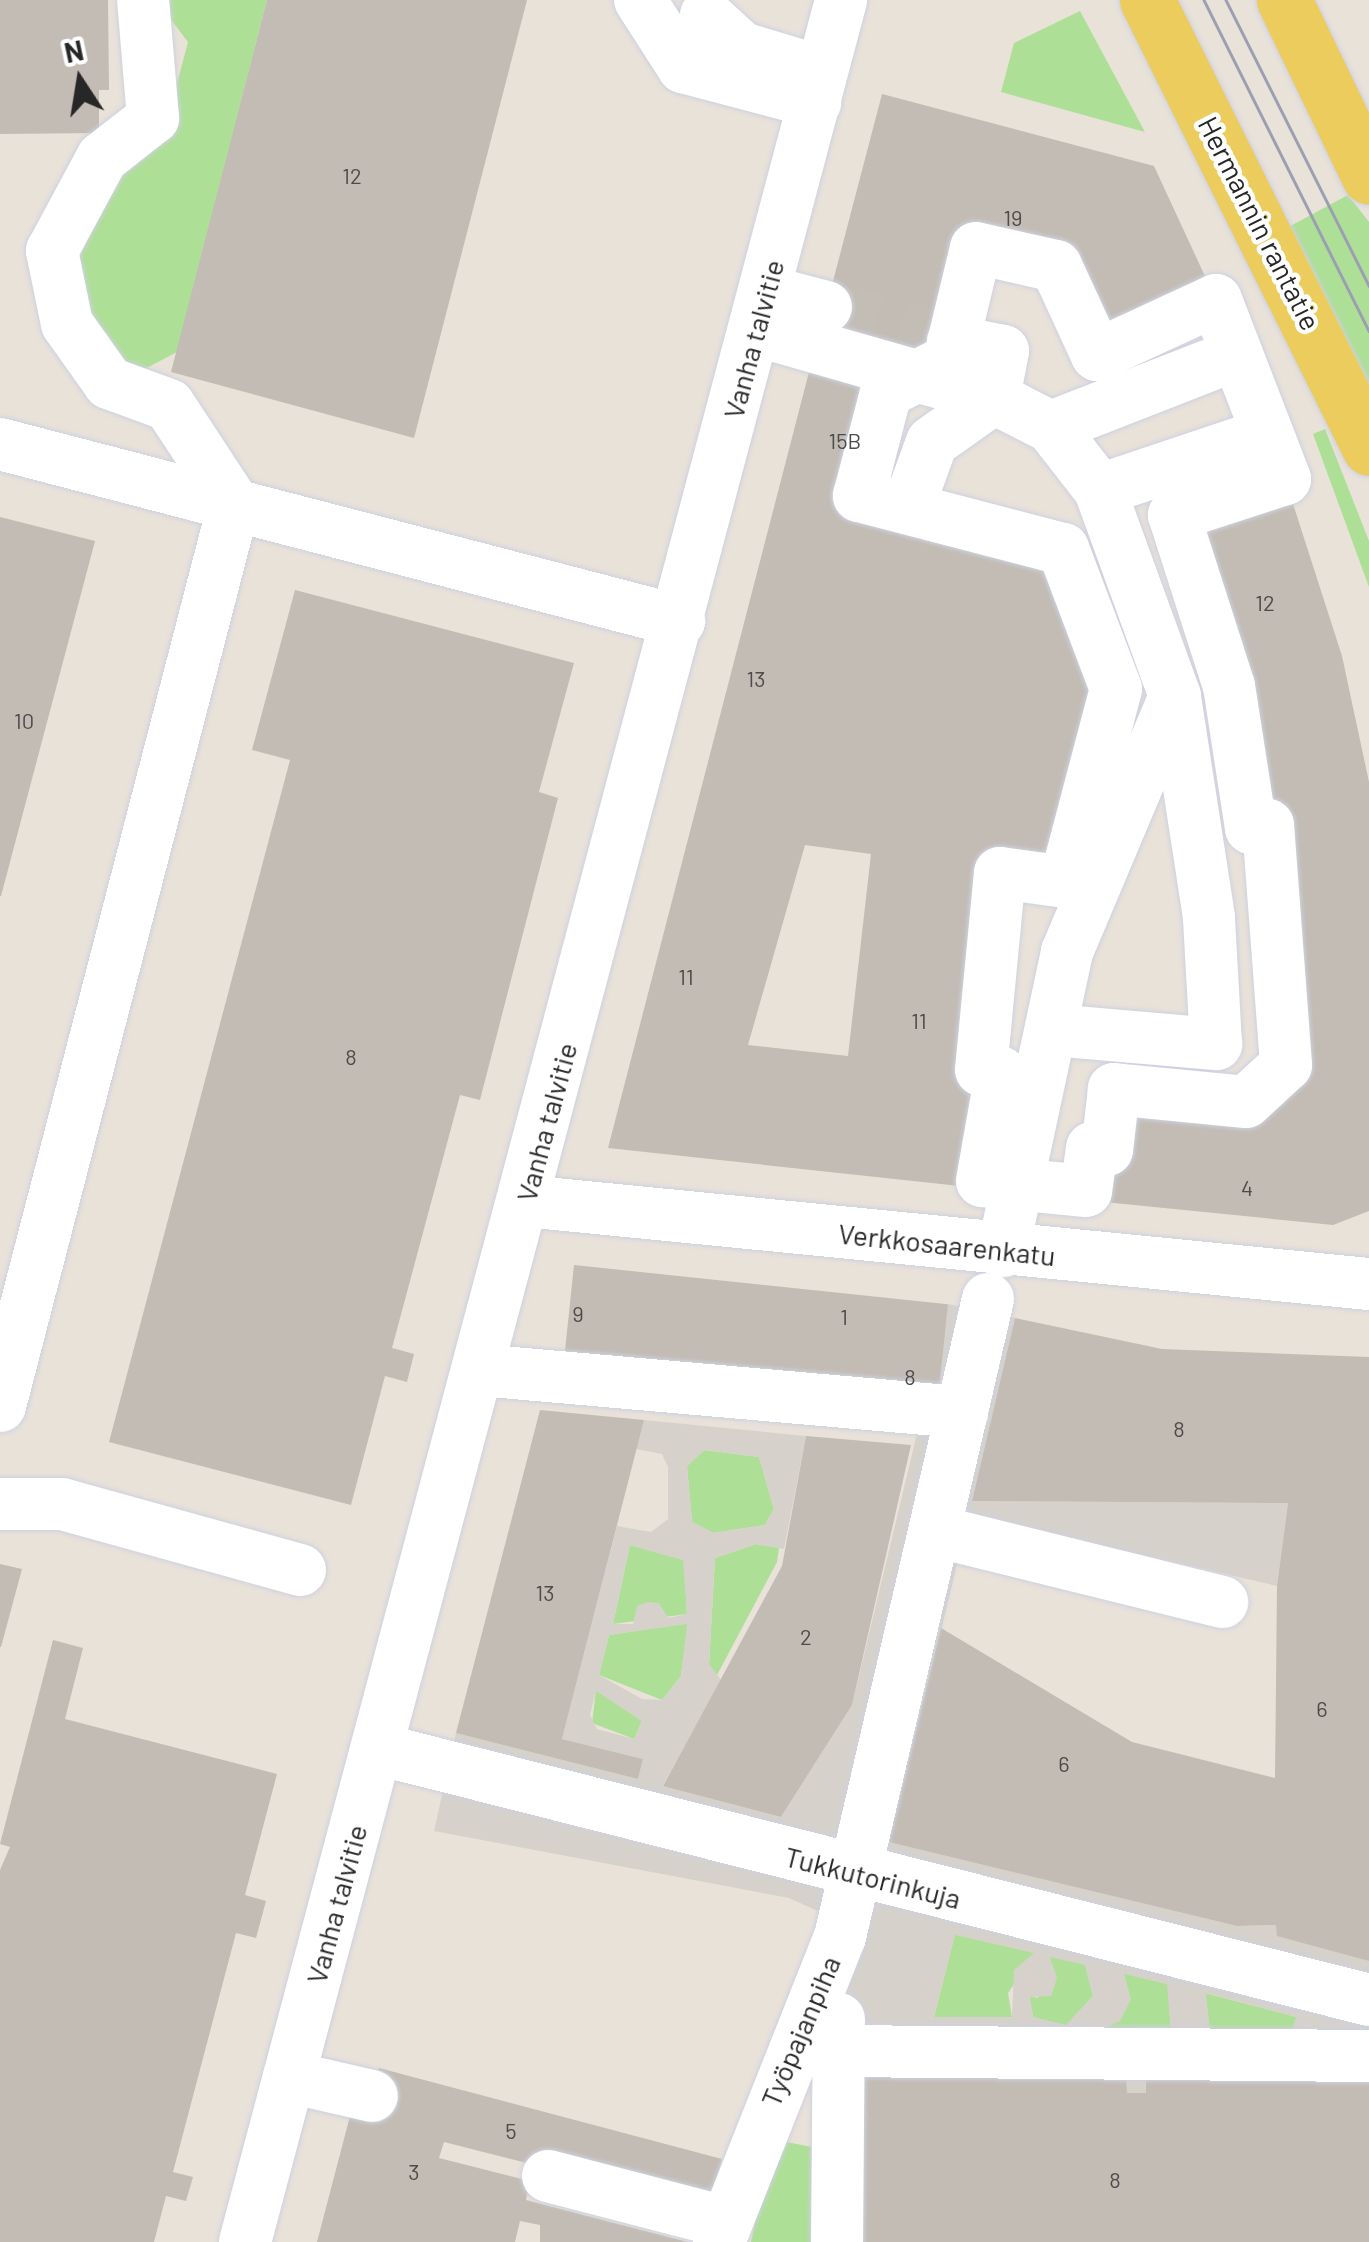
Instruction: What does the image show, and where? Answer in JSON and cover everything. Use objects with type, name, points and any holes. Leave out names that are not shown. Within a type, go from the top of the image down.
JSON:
[{"type":"main road","name":"Hermannin rantatie","points":[[1147,0],[1369,448]]},
{"type":"main road","points":[[1284,0],[1369,177]]},
{"type":"street","points":[[0,1406],[234,504],[168,404],[108,384],[67,324],[52,251],[102,158],[152,118],[142,0]]},
{"type":"street","points":[[640,0],[682,67],[818,87]]},
{"type":"street","name":"Vanha talvitie","points":[[245,2242],[525,1201],[841,0]]},
{"type":"street","points":[[706,16],[742,48],[818,87]]},
{"type":"street","points":[[976,248],[1056,266],[1081,320],[1097,355],[1216,300],[1285,479],[1174,515],[1229,686],[1251,828],[1268,825],[1286,1065],[1246,1102],[1114,1089],[1107,1150],[1092,1148],[1086,1191],[982,1181],[1001,1073],[980,1070],[1000,873],[1066,882],[1116,689],[1063,550],[859,496],[886,392],[949,360],[976,248]]},
{"type":"street","points":[[760,311],[826,307]]},
{"type":"street","points":[[760,311],[983,363],[1051,427],[1100,490],[1175,696],[1209,916],[1216,1044],[1052,1030]]},
{"type":"street","points":[[908,508],[932,442],[983,363],[1081,320]]},
{"type":"street","points":[[1051,427],[1210,365]]},
{"type":"street","points":[[1100,490],[1243,442]]},
{"type":"street","points":[[0,444],[678,621]]},
{"type":"street","points":[[840,1937],[995,1275],[1027,1163],[1067,952],[1175,696]]},
{"type":"street","name":"Verkkosaarenkatu","points":[[525,1201],[995,1275],[1369,1284]]},
{"type":"street","points":[[479,1370],[962,1412]]},
{"type":"street","points":[[0,1504],[62,1504],[300,1570]]},
{"type":"street","points":[[935,1531],[1222,1602]]},
{"type":"street","name":"Tukkutorinkuja","points":[[378,1750],[1369,2000]]},
{"type":"street","name":"Työpajanpiha","points":[[838,2242],[840,1937]]},
{"type":"street","name":"Työpajanpiha","points":[[722,2232],[840,1937]]},
{"type":"street","points":[[838,2052],[1369,2056]]},
{"type":"street","points":[[289,2077],[372,2096]]},
{"type":"street","points":[[548,2176],[722,2232]]},
{"type":"green space","points":[[156,0],[267,0],[177,352],[139,372],[110,367],[71,275],[120,170],[169,114],[188,42]]},
{"type":"green space","points":[[1080,11],[1145,132],[1001,92],[1014,43]]},
{"type":"green space","points":[[1348,195],[1369,222],[1369,417],[1281,231]]},
{"type":"green space","points":[[1325,429],[1369,541],[1369,587],[1313,434]]},
{"type":"green space","points":[[704,1450],[759,1457],[774,1509],[765,1525],[713,1533],[692,1522],[687,1466]]},
{"type":"green space","points":[[756,1544],[779,1548],[777,1562],[716,1677],[709,1664],[715,1558]]},
{"type":"green space","points":[[630,1545],[684,1560],[687,1614],[613,1624]]},
{"type":"green space","points":[[688,1623],[681,1676],[662,1700],[599,1675],[609,1635]]},
{"type":"green space","points":[[596,1690],[642,1721],[634,1739],[592,1723]]},
{"type":"green space","points":[[955,1934],[1035,1953],[1008,1993],[1012,2017],[934,2017]]},
{"type":"green space","points":[[1049,1956],[1085,1964],[1093,1996],[1066,2026],[1033,2017],[1029,1996],[1038,1998]]},
{"type":"green space","points":[[1123,1973],[1168,1984],[1171,2033],[1097,2033]]},
{"type":"green space","points":[[1205,1993],[1297,2017],[1291,2032],[1210,2033]]},
{"type":"green space","points":[[771,2139],[817,2148],[817,2242],[751,2242]]},
{"type":"shaded area","points":[[948,1304],[1015,1318],[972,1501],[1288,1503],[1277,1586],[969,1515],[890,1842],[1237,1926],[1276,1925],[1369,1961],[1369,2071],[1146,2072],[1146,2093],[1127,2093],[1126,2071],[817,2140],[817,2070],[796,2061],[774,2030],[822,1913],[789,1898],[434,1831],[456,1733],[638,1779],[643,1759],[562,1739],[617,1526],[651,1532],[668,1519],[668,1467],[662,1454],[636,1449],[644,1420],[806,1436],[784,1549],[756,1544],[715,1558],[709,1664],[721,1680],[663,1785],[781,1817],[852,1705]],"holes":[[[705,1450],[759,1457],[774,1509],[765,1525],[714,1533],[692,1522],[687,1466]],[[630,1545],[683,1560],[687,1614],[668,1618],[659,1603],[648,1602],[637,1606],[633,1624],[613,1624]],[[687,1624],[681,1676],[662,1700],[642,1699],[599,1675],[609,1635]],[[596,1691],[642,1721],[634,1739],[597,1729],[590,1715]],[[955,1935],[1034,1953],[1014,1970],[1012,2017],[934,2017]],[[1050,1957],[1085,1965],[1093,1996],[1066,2025],[1033,2017],[1030,1997],[1051,1996],[1057,1978]],[[1124,1974],[1167,1984],[1171,2032],[1100,2031],[1120,2021],[1131,1999]],[[1206,1993],[1296,2017],[1291,2032],[1210,2033]]]},
{"type":"building","points":[[0,0],[108,0],[109,90],[99,90],[99,133],[0,134]]},
{"type":"building","points":[[267,0],[527,0],[414,438],[171,372]]},
{"type":"building","points":[[882,94],[1154,166],[1216,300],[1097,355],[1056,266],[976,248],[949,360],[821,327]]},
{"type":"building","points":[[809,372],[886,392],[859,496],[1063,549],[1116,689],[1065,882],[1000,873],[969,1187],[608,1148]],"holes":[[[805,845],[871,854],[848,1056],[748,1045]]]},
{"type":"building","points":[[1285,479],[1342,656],[1369,782],[1369,1211],[1333,1225],[1104,1202],[1114,1089],[1246,1102],[1284,980],[1174,515]]},
{"type":"building","points":[[0,517],[95,541],[1,896],[0,896]]},
{"type":"building","points":[[295,590],[574,663],[539,792],[558,798],[480,1100],[460,1095],[392,1348],[414,1354],[407,1382],[385,1376],[351,1505],[109,1442],[290,760],[252,750]]},
{"type":"building","points":[[574,1265],[948,1304],[938,1399],[564,1359]]},
{"type":"building","points":[[1015,1318],[1162,1349],[1369,1357],[1369,1961],[1277,1936],[1276,1925],[1237,1926],[889,1842],[941,1628],[1132,1742],[1275,1778],[1277,1586],[1288,1503],[972,1501]]},
{"type":"building","points":[[540,1410],[644,1420],[562,1739],[643,1759],[638,1779],[456,1733]]},
{"type":"building","points":[[806,1436],[911,1445],[852,1705],[781,1817],[663,1786],[782,1566]]},
{"type":"building","points":[[0,1564],[22,1569],[1,1647],[0,1647]]},
{"type":"building","points":[[53,1640],[83,1648],[65,1719],[277,1774],[245,1895],[266,1901],[256,1938],[236,1933],[173,2172],[193,2177],[186,2201],[166,2196],[154,2242],[0,2242],[0,1870],[10,1847],[0,1844]]},
{"type":"building","points":[[379,2068],[722,2159],[708,2209],[444,2142],[439,2158],[530,2181],[526,2200],[688,2242],[540,2242],[540,2225],[520,2221],[515,2242],[317,2242],[350,2116],[366,2121]]},
{"type":"building","points":[[1126,2071],[1127,2093],[1146,2093],[1146,2071],[1369,2071],[1369,2242],[862,2242],[861,2074]]},
{"type":"tunnel","points":[[826,307],[953,341]]},
{"type":"tram line","points":[[1204,0],[1369,331]]},
{"type":"tram line","points":[[1226,0],[1369,286]]}]
